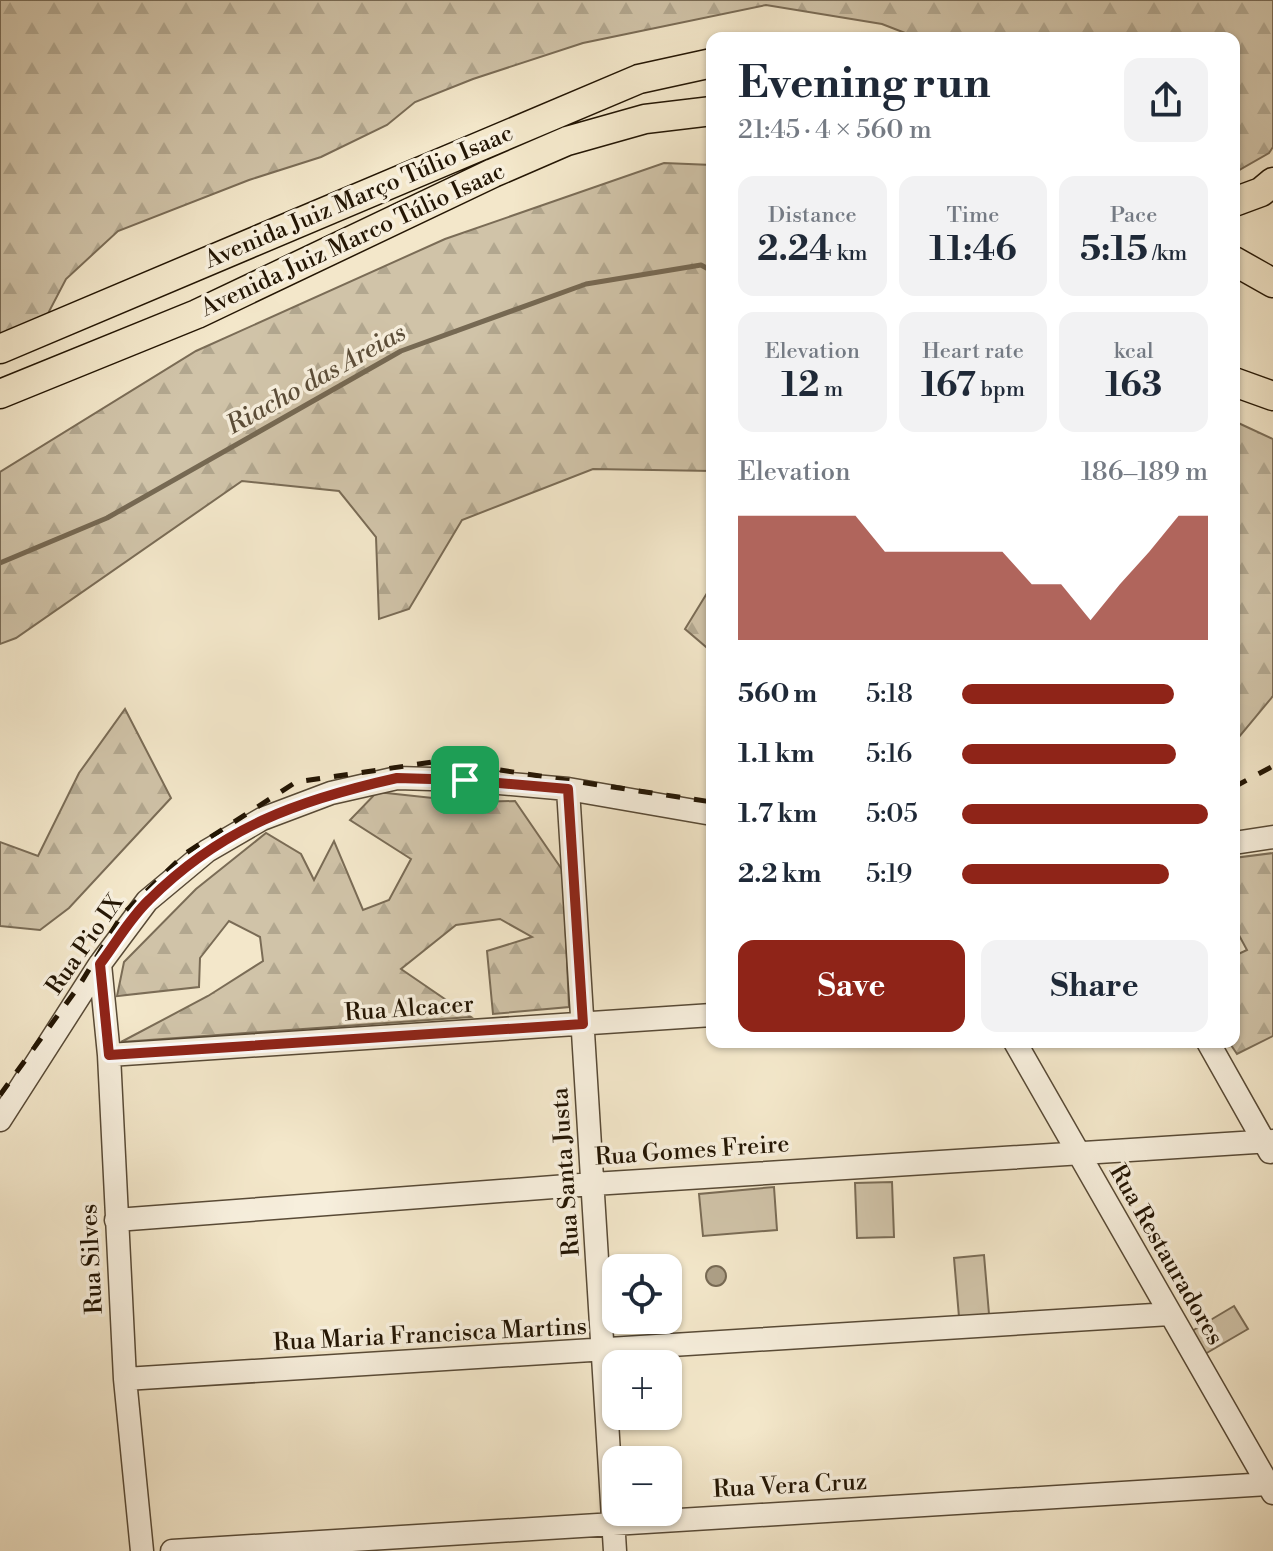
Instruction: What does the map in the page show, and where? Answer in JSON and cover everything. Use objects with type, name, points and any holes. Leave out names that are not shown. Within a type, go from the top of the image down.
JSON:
[{"type":"main road","name":"Avenida Juiz Março Túlio Isaac","points":[[6,347],[639,79],[706,64]]},
{"type":"main road","name":"Avenida Juiz Marco Túlio Isaac","points":[[0,394],[197,314],[567,141],[645,119],[706,112]]},
{"type":"main road","points":[[1240,200],[1261,192],[1273,182]]},
{"type":"main road","points":[[1240,264],[1273,283]]},
{"type":"main road","points":[[1240,384],[1273,396]]},
{"type":"street","name":"Rua Pio IX","points":[[0,1120],[100,964],[147,901],[207,851],[262,819],[331,793],[397,778],[568,789],[706,813]]},
{"type":"street","name":"Rua Santa Justa","points":[[568,789],[605,1350]]},
{"type":"street","points":[[1240,842],[1273,837]]},
{"type":"street","name":"Rua Silves","points":[[100,964],[109,1055],[125,1379],[142,1551]]},
{"type":"street","name":"Rua Alcacer","points":[[109,1055],[706,1015]]},
{"type":"street","name":"Rua Restauradores","points":[[1018,1048],[1270,1488]]},
{"type":"street","points":[[1212,1048],[1270,1146]]},
{"type":"street","name":"Rua Gomes Freire","points":[[116,1220],[593,1184],[1077,1153],[1270,1146]]},
{"type":"street","name":"Rua Maria Francisca Martins","points":[[620,1350],[1170,1314]]},
{"type":"street","name":"Rua Maria Francisca Martins","points":[[125,1379],[602,1351]]},
{"type":"street","name":"Rua Vera Cruz","points":[[682,1518],[1270,1488]]},
{"type":"street","name":"Rua Vera Cruz","points":[[172,1551],[602,1523]]},
{"type":"street","name":"Rua Santa Justa","points":[[613,1526],[615,1551]]},
{"type":"green space","points":[[0,0],[1273,0],[1273,147],[1269,153],[1240,170],[1240,32],[903,32],[882,24],[766,5],[583,43],[473,79],[415,102],[387,125],[321,157],[249,180],[118,231],[66,279],[42,325],[0,338]]},
{"type":"green space","points":[[664,163],[706,165],[706,471],[593,469],[462,520],[409,609],[379,619],[376,537],[339,491],[242,481],[16,638],[0,644],[0,472],[196,351],[445,239]]},
{"type":"green space","points":[[1240,424],[1273,439],[1273,696],[1240,736]]},
{"type":"green space","points":[[706,595],[706,647],[685,629]]},
{"type":"green space","points":[[125,709],[171,798],[69,908],[40,930],[0,926],[0,842],[38,856],[79,773]]},
{"type":"green space","points":[[377,792],[470,802],[515,801],[563,871],[569,1007],[493,1014],[487,951],[532,937],[500,919],[456,925],[401,969],[471,1017],[121,1042],[208,996],[263,961],[260,937],[229,921],[200,958],[199,987],[117,996],[124,962],[196,889],[266,833],[301,854],[314,880],[334,841],[363,910],[389,900],[411,859],[350,820]]},
{"type":"green space","points":[[1273,853],[1273,1036],[1237,1054],[1233,1048],[1240,1048],[1240,953],[1247,950],[1240,937],[1240,857]]},
{"type":"green space","points":[[892,1182],[894,1237],[857,1238],[855,1183]]},
{"type":"green space","points":[[774,1187],[777,1230],[703,1236],[699,1194]]},
{"type":"green space","points":[[984,1255],[989,1314],[959,1317],[954,1258]]},
{"type":"green space","points":[[1234,1306],[1248,1329],[1205,1354],[1192,1331]]},
{"type":"shaded area","points":[[716,1266],[723,1269],[726,1276],[723,1283],[716,1286],[709,1283],[706,1276],[709,1269]]},
{"type":"waterway","name":"Riacho das Areias","points":[[0,563],[107,518],[401,351],[586,284],[701,265],[706,268]]},
{"type":"railway","points":[[0,1095],[79,986],[122,915],[186,853],[296,782],[440,761],[706,801]]},
{"type":"railway","points":[[1240,784],[1273,766]]},
{"type":"route","points":[[397,778],[465,780],[568,789],[583,1024],[109,1055],[100,964],[147,901],[207,851],[262,819],[331,793],[397,778]]}]
